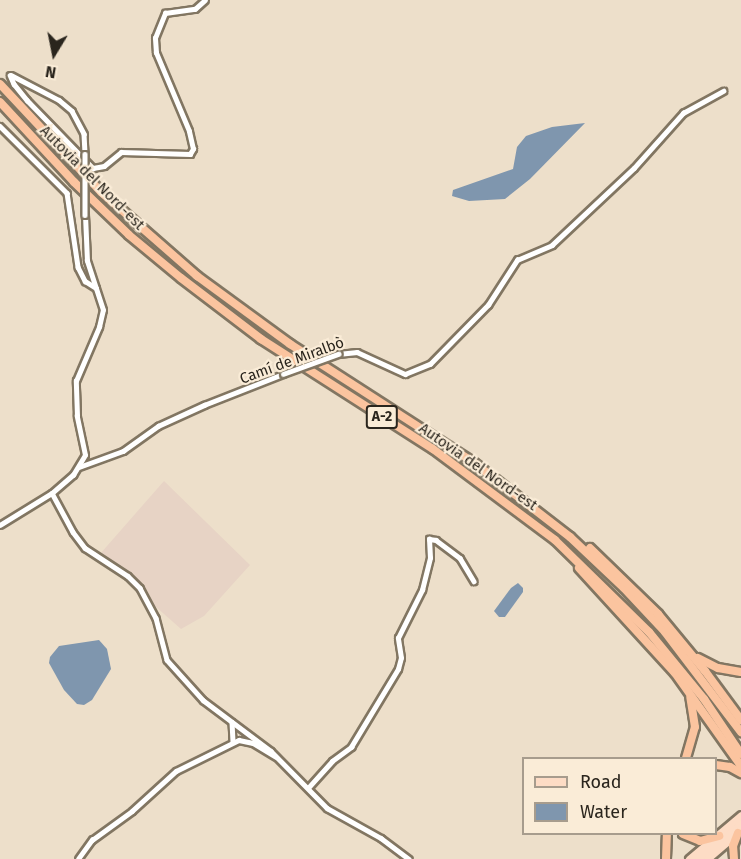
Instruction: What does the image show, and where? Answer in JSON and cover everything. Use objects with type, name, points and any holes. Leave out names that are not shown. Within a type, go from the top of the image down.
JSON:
[{"type":"highway","name":"Autovia del Nord-est","points":[[0,84],[101,192],[179,262],[262,325],[511,489],[596,560],[671,640],[741,732]]},
{"type":"highway","name":"Autovia del Nord-est","points":[[0,102],[96,204],[189,285],[261,339],[433,449],[531,521],[584,566],[642,625],[693,685],[741,754]]},
{"type":"highway","points":[[407,419],[423,424],[465,452],[563,525],[637,592],[690,652],[741,720]]},
{"type":"highway","points":[[531,521],[627,619],[686,687],[741,766]]},
{"type":"highway","points":[[690,652],[713,667],[741,672]]},
{"type":"highway","points":[[686,687],[693,707],[695,723],[693,742],[687,757]]},
{"type":"highway","points":[[717,765],[730,767],[741,773]]},
{"type":"highway","points":[[734,859],[734,844],[740,832]]},
{"type":"highway","points":[[666,859],[667,835]]},
{"type":"highway","points":[[686,835],[703,841],[719,836]]},
{"type":"main road","points":[[688,859],[719,836],[741,815]]},
{"type":"main road","points":[[698,859],[741,823]]},
{"type":"main road","points":[[707,859],[740,832]]},
{"type":"street","points":[[79,466],[85,448],[78,416],[76,384],[80,366],[103,316],[102,304],[87,261],[85,215],[85,154],[83,131],[72,111],[59,100],[10,75],[27,100],[93,168],[104,166],[121,152],[190,154],[193,149],[189,131],[156,53],[154,38],[165,13],[195,9],[205,0]]},
{"type":"street","name":"Camí de Miralbò","points":[[0,525],[52,494],[79,466],[123,451],[152,430],[183,414],[283,374],[338,354],[357,352],[405,374],[430,364],[488,305],[517,260],[552,244],[634,168],[683,113],[723,91]]},
{"type":"street","points":[[0,126],[67,193],[78,267],[85,281],[96,288]]},
{"type":"street","points":[[52,494],[85,548],[128,576],[140,588],[154,613],[163,650],[170,664],[205,702],[277,756],[327,808],[381,838],[409,859]]},
{"type":"street","points":[[308,788],[334,759],[351,747],[400,665],[398,640],[420,595],[429,560],[429,539],[436,540],[460,558],[474,581]]},
{"type":"street","points":[[232,722],[233,742]]},
{"type":"street","points":[[78,859],[92,840],[132,811],[169,775],[233,742],[248,741],[277,756]]},
{"type":"shaded area","points":[[164,481],[250,565],[204,616],[181,629],[155,606],[147,590],[133,576],[100,554]]},
{"type":"water","points":[[585,123],[530,179],[505,199],[469,201],[452,196],[453,190],[513,169],[517,147],[526,136],[552,127]]},
{"type":"water","points":[[518,583],[523,588],[523,592],[505,617],[499,617],[494,611],[511,588]]},
{"type":"water","points":[[99,640],[107,649],[111,669],[92,700],[84,705],[77,704],[64,690],[49,663],[50,657],[59,646]]}]
